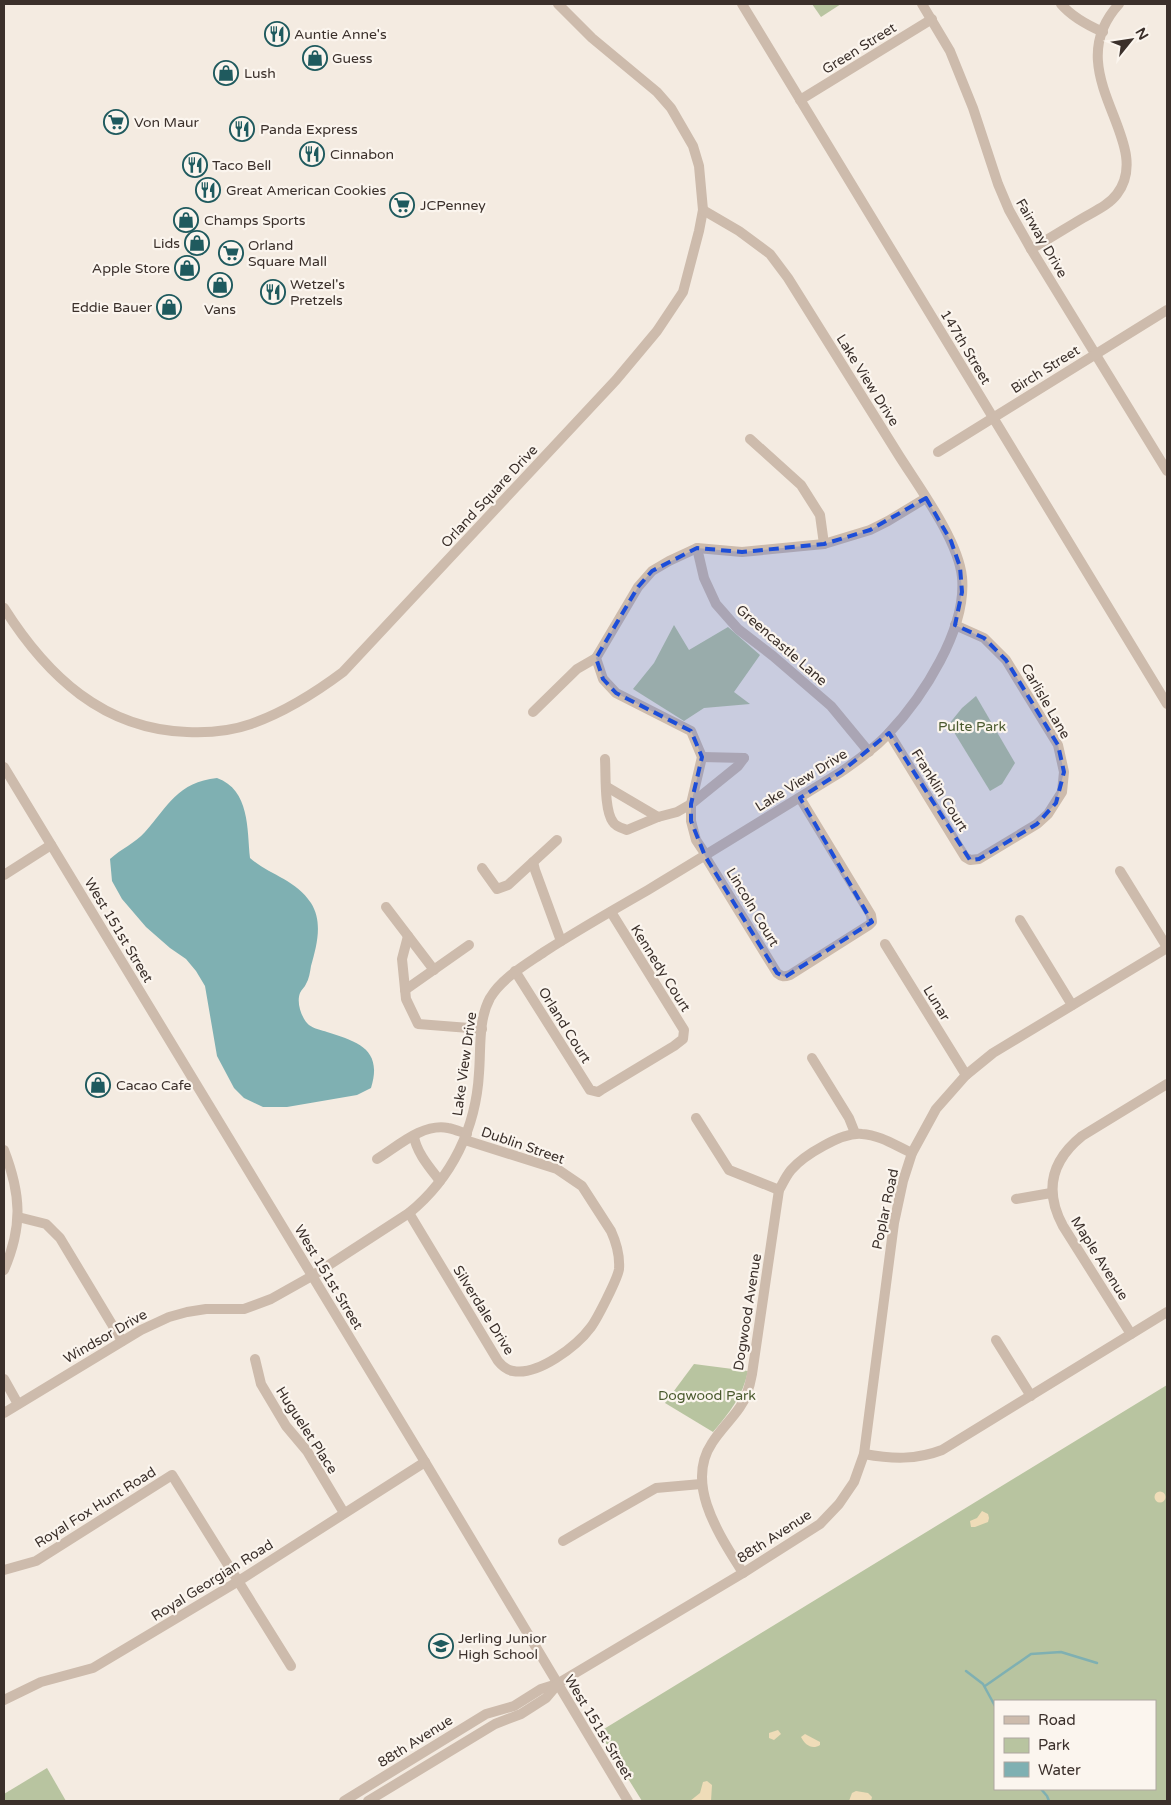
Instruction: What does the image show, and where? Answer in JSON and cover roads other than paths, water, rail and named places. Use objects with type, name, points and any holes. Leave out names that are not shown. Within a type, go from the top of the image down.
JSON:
[{"type":"street","name":"Orland Square Drive","points":[[4,608],[24,638],[62,680],[90,703],[127,721],[159,730],[198,732],[225,730],[267,718],[309,696],[348,666],[606,392],[646,345],[683,292],[703,210],[699,166],[693,146],[671,108],[657,92],[592,38],[558,4]]},
{"type":"street","name":"147th Street","points":[[742,4],[1167,704]]},
{"type":"street","name":"Fairway Drive","points":[[922,4],[950,51],[973,108],[998,184],[1009,210],[1096,354],[1163,454],[1167,471]]},
{"type":"street","points":[[1061,4],[1076,18],[1102,32]]},
{"type":"street","points":[[1031,249],[1111,201],[1123,184],[1127,173],[1125,146],[1098,71],[1099,46],[1102,32],[1119,4]]},
{"type":"street","name":"Green Street","points":[[800,100],[932,19]]},
{"type":"street","name":"Lake View Drive","points":[[312,1276],[409,1213],[421,1203],[440,1181],[455,1159],[466,1137],[477,1096],[482,1029],[487,1006],[490,998],[498,988],[516,971],[561,941],[800,798],[870,752],[889,733],[930,678],[955,626],[961,606],[960,567],[951,541],[926,498],[788,278],[770,254],[739,231],[703,210]]},
{"type":"street","name":"Birch Street","points":[[938,452],[1167,310]]},
{"type":"street","points":[[750,439],[801,485],[820,515],[824,544]]},
{"type":"street","points":[[534,712],[577,669],[596,658],[638,587],[652,571],[697,548],[742,552],[824,544],[870,530],[926,498]]},
{"type":"street","name":"Greencastle Lane","points":[[697,548],[704,578],[716,604],[738,628],[830,706],[870,752]]},
{"type":"street","name":"Carlisle Lane","points":[[955,626],[984,638],[1006,660],[1058,746],[1064,772],[1062,792],[1048,814],[1037,824],[979,859],[970,860]]},
{"type":"street","points":[[596,658],[603,679],[616,694],[691,731],[702,757],[744,758],[738,766],[691,804],[677,812],[658,817],[627,830],[618,827],[612,821],[610,815],[605,759]]},
{"type":"street","name":"Franklin Court","points":[[889,733],[965,857],[970,860]]},
{"type":"street","name":"Lincoln Court","points":[[702,757],[691,804],[691,821],[694,833],[705,856],[777,974],[785,977],[839,945],[872,922],[871,915],[800,798]]},
{"type":"street","name":"West 151st Street","points":[[4,767],[628,1801]]},
{"type":"street","points":[[607,787],[658,817]]},
{"type":"street","points":[[482,868],[497,889],[508,885],[556,840]]},
{"type":"street","points":[[4,875],[51,845]]},
{"type":"street","points":[[533,862],[561,941]]},
{"type":"street","points":[[1120,871],[1167,947]]},
{"type":"street","points":[[386,907],[434,970]]},
{"type":"street","name":"Kennedy Court","points":[[593,1092],[601,1090],[674,1046],[683,1039],[684,1030],[611,912]]},
{"type":"street","points":[[1020,920],[1072,1005]]},
{"type":"street","points":[[408,936],[402,959],[406,999],[418,1024],[482,1029]]},
{"type":"street","name":"Lunar","points":[[885,944],[966,1076]]},
{"type":"street","points":[[405,990],[469,945]]},
{"type":"street","name":"Poplar Road","points":[[864,1454],[894,1222],[903,1181],[912,1153],[936,1109],[966,1076],[993,1053],[1167,947]]},
{"type":"street","name":"Orland Court","points":[[516,971],[586,1086],[593,1092]]},
{"type":"street","points":[[812,1058],[849,1118],[855,1133],[873,1135],[912,1153]]},
{"type":"street","name":"Maple Avenue","points":[[1130,1334],[1063,1226],[1058,1216],[1052,1193],[1060,1161],[1072,1143],[1167,1084]]},
{"type":"street","points":[[696,1118],[729,1170],[779,1190]]},
{"type":"street","name":"Dublin Street","points":[[377,1159],[414,1136],[434,1128],[447,1127],[466,1137],[551,1166],[582,1186],[611,1231],[619,1261],[617,1278],[601,1308]]},
{"type":"street","name":"Dogwood Avenue","points":[[743,1573],[713,1523],[701,1484],[704,1457],[718,1433],[741,1406],[749,1388],[779,1190],[791,1170],[802,1160],[842,1136],[855,1133]]},
{"type":"street","points":[[414,1136],[415,1142],[427,1163],[440,1181]]},
{"type":"street","points":[[4,1150],[14,1180],[18,1217],[12,1250],[4,1270]]},
{"type":"street","points":[[1016,1200],[1052,1193]]},
{"type":"street","name":"Silverdale Drive","points":[[409,1213],[498,1361],[507,1369],[523,1371],[553,1361],[592,1327],[601,1308]]},
{"type":"street","points":[[18,1217],[46,1224],[60,1238],[122,1341]]},
{"type":"street","name":"Windsor Drive","points":[[4,1413],[122,1341],[157,1322],[187,1312],[206,1309],[244,1309],[271,1298],[312,1276]]},
{"type":"street","points":[[864,1454],[911,1458],[936,1452],[950,1446],[1167,1312]]},
{"type":"street","points":[[996,1340],[1031,1396]]},
{"type":"street","name":"Huguelet Place","points":[[255,1359],[262,1384],[286,1426],[307,1451],[344,1513]]},
{"type":"street","points":[[4,1379],[18,1404]]},
{"type":"street","name":"88th Avenue","points":[[344,1801],[486,1714],[514,1706],[540,1689],[557,1684],[743,1573],[820,1524],[839,1504],[854,1482],[864,1454]]},
{"type":"street","name":"Royal Georgian Road","points":[[4,1700],[41,1682],[93,1668],[237,1582],[425,1462]]},
{"type":"street","name":"Royal Fox Hunt Road","points":[[4,1570],[36,1561],[172,1475],[237,1582]]},
{"type":"street","points":[[563,1542],[656,1488],[701,1484]]},
{"type":"street","points":[[237,1582],[291,1666]]},
{"type":"street","name":"88th Avenue","points":[[368,1801],[495,1724],[521,1714],[546,1698],[557,1684]]},
{"type":"water","points":[[217,778],[236,791],[241,801],[247,823],[250,858],[297,888],[305,895],[315,910],[318,926],[317,942],[308,980],[300,993],[299,1006],[302,1015],[309,1025],[349,1039],[365,1049],[371,1056],[374,1064],[374,1075],[371,1088],[357,1095],[287,1107],[263,1107],[244,1098],[234,1088],[217,1056],[205,986],[196,971],[186,959],[146,927],[122,899],[112,881],[110,859],[141,836],[183,790],[204,780]]},
{"type":"waterway","points":[[985,1686],[1031,1654],[1061,1652],[1097,1663]]},
{"type":"waterway","points":[[966,1671],[983,1684],[994,1704]]},
{"type":"waterway","points":[[1042,1790],[1049,1801]]},
{"type":"place","name":"Auntie Anne's","points":[[277,34]]},
{"type":"place","name":"Guess","points":[[315,58]]},
{"type":"place","name":"Lush","points":[[226,73]]},
{"type":"place","name":"Von Maur","points":[[116,122]]},
{"type":"place","name":"Panda Express","points":[[242,129]]},
{"type":"place","name":"Cinnabon","points":[[312,154]]},
{"type":"place","name":"Taco Bell","points":[[195,165]]},
{"type":"place","name":"Great American Cookies","points":[[208,190]]},
{"type":"place","name":"JCPenney","points":[[402,205]]},
{"type":"place","name":"Champs Sports","points":[[186,220]]},
{"type":"place","name":"Lids","points":[[197,243]]},
{"type":"place","name":"Orland Square Mall","points":[[231,253]]},
{"type":"place","name":"Apple Store","points":[[187,268]]},
{"type":"place","name":"Vans","points":[[220,285]]},
{"type":"place","name":"Wetzel's Pretzels","points":[[273,292]]},
{"type":"place","name":"Eddie Bauer","points":[[169,307]]},
{"type":"place","name":"Cacao Cafe","points":[[98,1085]]},
{"type":"place","name":"Jerling Junior High School","points":[[441,1646]]},
{"type":"park label","name":"Pulte Park","points":[[972,726]]},
{"type":"park label","name":"Dogwood Park","points":[[707,1395]]}]
